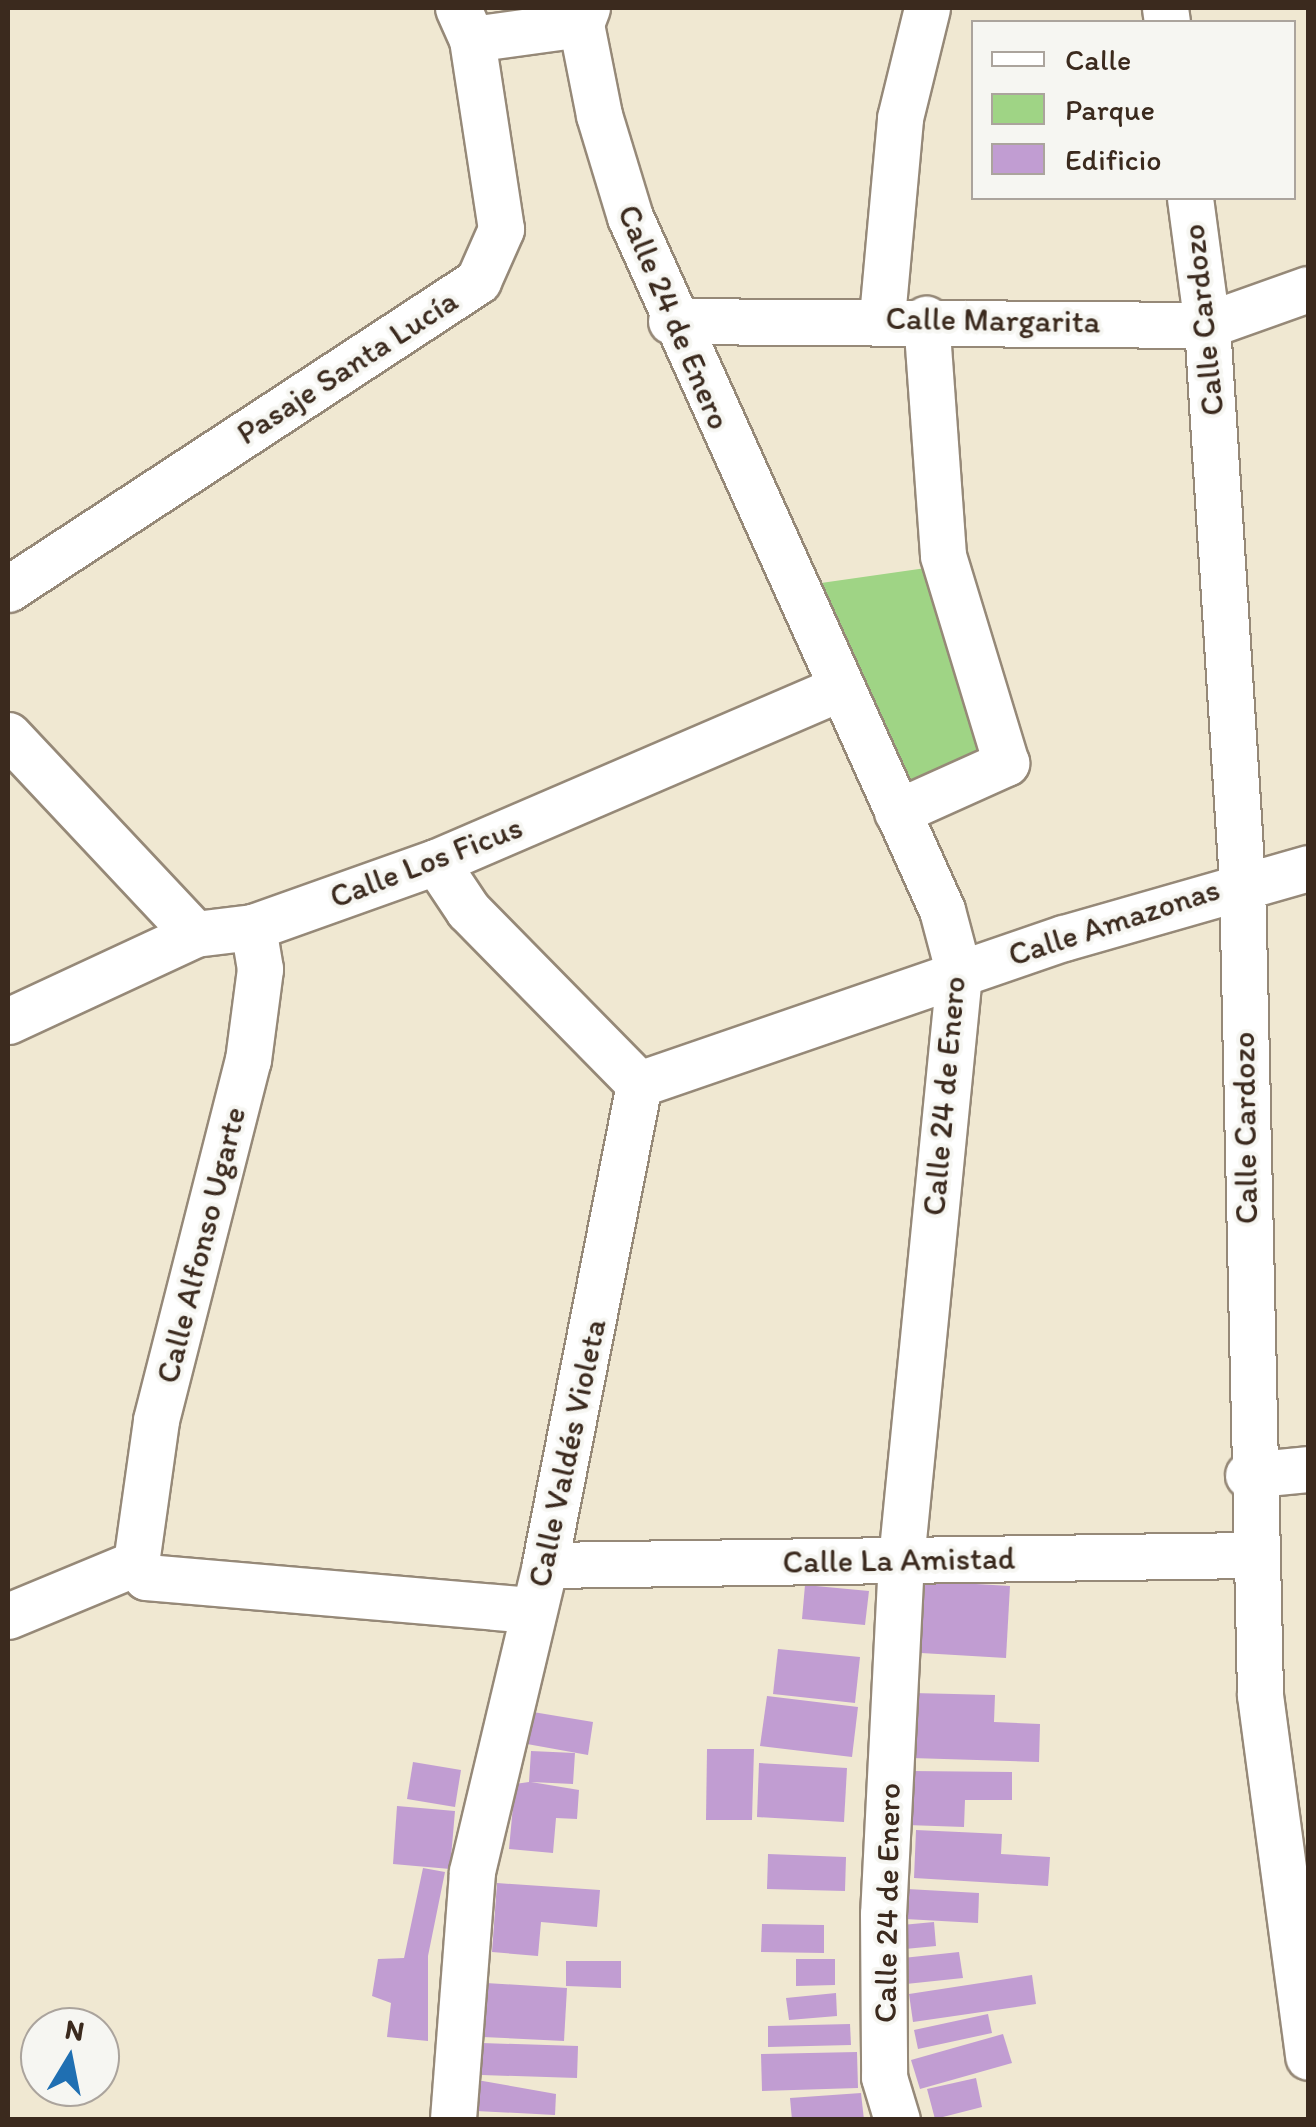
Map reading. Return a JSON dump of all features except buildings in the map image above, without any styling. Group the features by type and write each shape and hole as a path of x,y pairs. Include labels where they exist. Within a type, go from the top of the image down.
{"street":[{"path":"897,812 1006,763 943,555 904,318 900,118 927,8"},
{"name":"Calle 24 de Enero","path":"465,23 584,16 610,149 671,321 897,812 960,974 901,1560 883,1914 884,2077 897,2120"},
{"name":"Pasaje Santa Lucía","path":"8,589 478,282 501,230 465,23"},
{"name":"Calle Cardozo","path":"1190,200 1208,325 1242,880 1248,1475 1260,1695 1308,2057"},
{"name":"Calle Margarita","path":"671,321 904,318 1208,325 1308,289"},
{"name":"Calle Los Ficus","path":"8,1021 195,934 253,927 436,862 840,688"},
{"path":"8,736 195,934"},
{"path":"436,862 468,910 639,1084"},
{"name":"Calle Amazonas","path":"639,1084 1242,880 1308,868"},
{"name":"Calle Alfonso Ugarte","path":"136,1563 156,1420 248,1060 260,969 253,927"},
{"name":"Calle Valdés Violeta","path":"453,2120 472,1872 545,1565 639,1084"},
{"path":"1248,1475 1308,1469"},
{"name":"Calle La Amistad","path":"545,1565 1252,1555"},
{"path":"8,1616 136,1563 146,1577 532,1610"}],"green space":[{"path":"933,567 992,747 902,784 814,584"}]}
